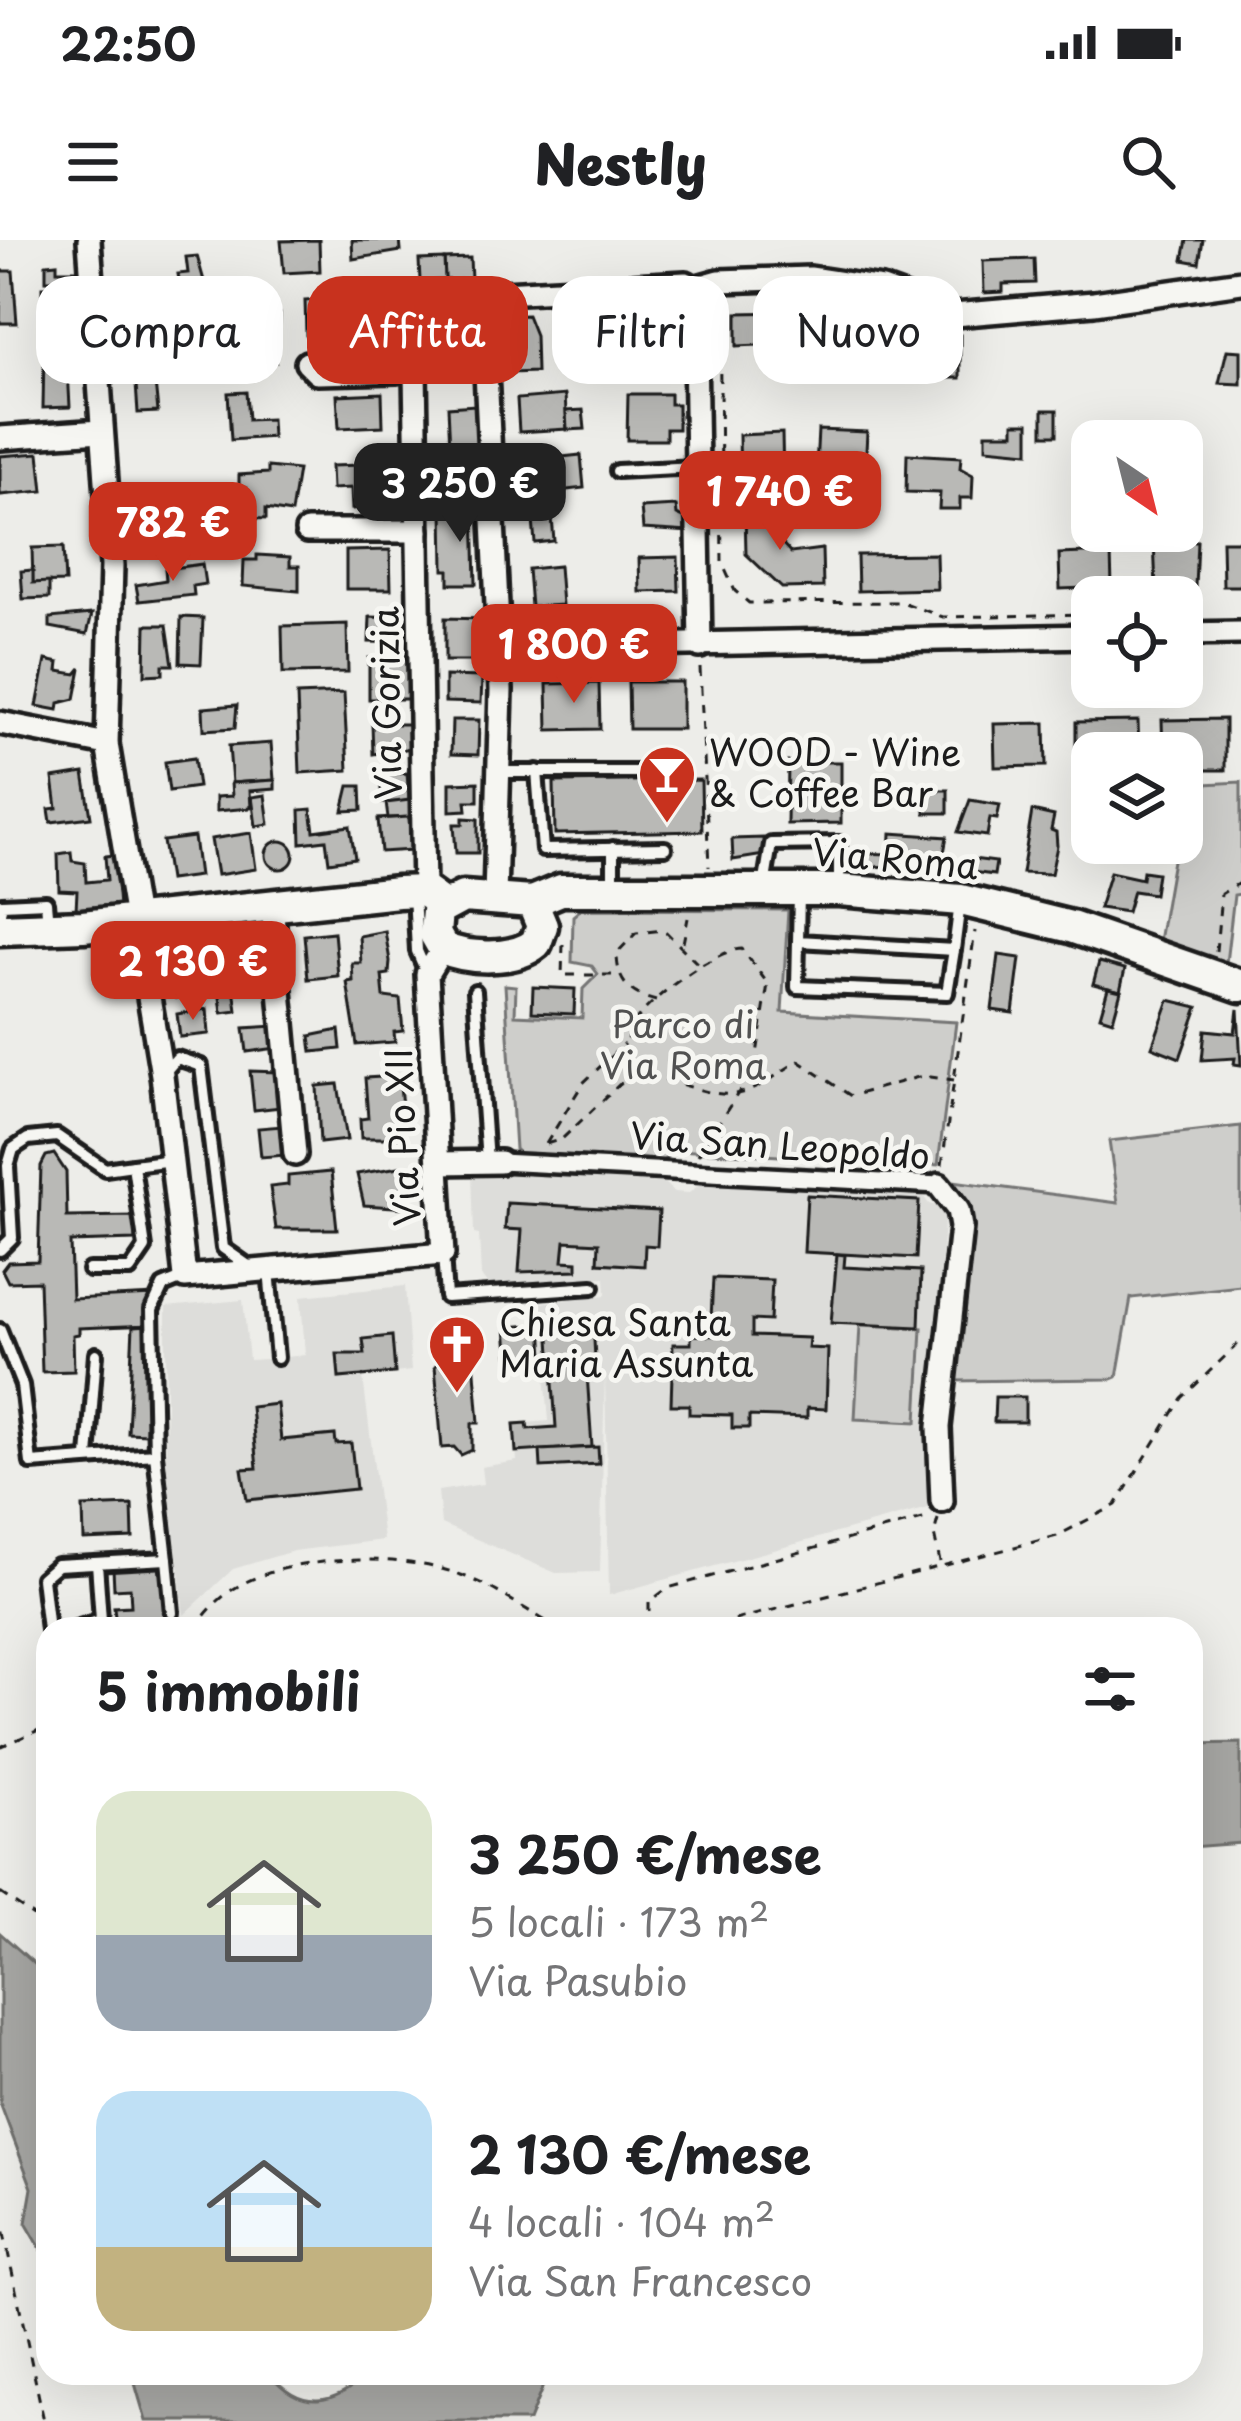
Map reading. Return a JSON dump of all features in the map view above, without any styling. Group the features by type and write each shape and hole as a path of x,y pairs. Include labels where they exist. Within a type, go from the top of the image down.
{"main road":[{"name":"Via Roma","path":"427,896 463,897 495,890 532,902 549,892 839,890 1071,927 1241,986"},
{"path":"0,929 272,904 427,896 435,961 530,949 542,926 532,902"}],"street":[{"path":"88,240 112,566 107,744 194,1276 443,1254"},
{"path":"729,281 810,278 882,290 954,315 1094,303 1241,282"},
{"name":"Via Gorizia","path":"415,384 427,896"},
{"path":"487,384 501,690 495,890"},
{"path":"697,384 700,646"},
{"path":"0,438 101,431"},
{"path":"307,531 418,532"},
{"path":"1203,633 1241,632"},
{"path":"497,642 700,646 1071,637"},
{"path":"497,642 529,654"},
{"path":"501,690 513,664 529,654 588,646"},
{"path":"0,723 107,744"},
{"path":"272,904 295,1154"},
{"name":"Via Pio XII","path":"435,961 443,1254"},
{"name":"Via San Leopoldo","path":"439,1163 939,1185 958,1210 961,1227 939,1427 940,1504"}],"lane":[{"path":"617,471 700,467"},
{"path":"537,771 542,850 664,848"},
{"path":"498,772 678,772"},
{"path":"763,889 771,869 771,844 839,844 839,890"},
{"path":"613,848 613,890"},
{"path":"800,889 797,987 947,993 954,950 969,909"},
{"path":"0,912 2,904 46,902 49,928"},
{"path":"798,941 954,950"},
{"path":"475,992 494,1162"},
{"path":"162,1075 178,1058 187,1057 201,1066 223,1248"},
{"path":"0,1250 12,1238 8,1166 13,1149 28,1139 57,1136 105,1169 173,1160"},
{"path":"88,1270 130,1270 145,1248 134,1165"},
{"path":"223,1248 263,1271 277,1358"},
{"path":"172,1612 155,1454 152,1310 163,1286 194,1276 223,1248"},
{"name":"Via Pio XII","path":"443,1254 446,1297 593,1287"},
{"path":"0,1330 22,1385 31,1462 155,1454"},
{"path":"88,1457 95,1354"},
{"path":"46,1617 42,1578 57,1565 166,1558"},
{"path":"97,1563 101,1617"}],"path":[{"path":"720,384 722,563 735,591 749,603 902,602 943,617 1071,614"},
{"path":"700,646 710,875"},
{"path":"1214,964 1221,894 1241,882"},
{"path":"682,945 689,909"},
{"path":"939,1185 969,909"},
{"path":"658,1001 636,996 620,975 617,953 636,933 664,930 700,966"},
{"path":"563,933 562,975 620,975"},
{"path":"626,1078 627,1043 635,1020 725,949 742,949 768,984 755,1066 687,1172"},
{"path":"627,1043 583,1083 546,1144 562,1139 626,1078 658,1076 713,1093 734,1093 774,1082 799,1061 851,1096 922,1076 954,1080"},
{"path":"744,1617 1057,1536 1116,1505 1182,1398 1241,1341"},
{"path":"940,1504 934,1534 940,1564"},
{"path":"650,1617 650,1602 668,1588 884,1534 922,1522 940,1504"},
{"path":"204,1617 227,1593 256,1578 341,1560 401,1560 463,1575 538,1617"},
{"path":"0,1747 36,1731"},
{"path":"0,1893 36,1918"},
{"path":"0,2215 36,2384"},
{"path":"36,2385 44,2421"}],"shaded area":[{"path":"472,1171 664,1183 674,1192 689,1193 701,1183 921,1193 929,1204 945,1208 930,1432 931,1507 609,1595 605,1372 600,1572 556,1573 441,1524 438,1491 483,1484 481,1467 517,1461 514,1424 549,1421 539,1303 606,1295 605,1277 488,1285 481,1276 479,1235 474,1234"},
{"path":"405,1286 411,1371 363,1377 383,1540 293,1551 233,1569 184,1615 166,1460 166,1307 243,1300 249,1360 266,1359 305,1355 301,1296"},
{"path":"1241,1743 1241,1843 1203,1846 1203,1744"},
{"path":"0,1933 36,1965 36,2240 26,2223 32,2188 0,2103"},
{"path":"135,2385 280,2385 305,2399 318,2400 354,2385 543,2385 529,2421 146,2421"}],"green space":[{"path":"1241,782 1241,894 1234,895 1226,963 1159,941 1172,864 1203,864 1203,784"},
{"name":"Parco di Via Roma","path":"581,909 788,910 782,1012 956,1022 938,1165 676,1150 663,1161 520,1154 515,1149 505,985 516,986 515,1015 582,1018 583,989 598,974 592,966 572,962 573,916"},
{"path":"1241,1126 1241,1286 1131,1298 1117,1377 1112,1379 953,1381 953,1181 1118,1203 1109,1141"},
{"path":"860,1325 922,1328 917,1422 855,1419"}],"building":[{"path":"319,240 320,271 284,273 281,241"},
{"path":"352,240 400,240 401,251 353,259"},
{"path":"1187,240 1203,240 1199,263 1183,260"},
{"path":"197,256 203,276 178,276 188,273 186,257"},
{"path":"470,258 471,276 445,276 444,259"},
{"path":"444,259 445,276 420,276 419,260"},
{"path":"1034,259 1035,283 1003,284 1003,292 984,293 983,261"},
{"path":"57,263 57,270 84,270 83,276 46,276 46,264"},
{"path":"1,271 13,271 17,323 0,323"},
{"path":"737,313 753,313 753,345 737,346"},
{"path":"528,318 535,335 536,372 528,372"},
{"path":"1227,350 1241,351 1241,384 1219,383"},
{"path":"43,384 69,384 70,407 43,408"},
{"path":"136,384 155,384 158,412 138,413"},
{"path":"246,392 248,420 271,419 272,437 231,440 228,393"},
{"path":"382,393 383,426 339,428 337,395"},
{"path":"628,394 670,394 670,404 678,404 678,429 666,429 666,440 627,440"},
{"path":"565,395 567,429 519,432 517,399"},
{"path":"475,405 478,465 451,467 448,407"},
{"path":"583,410 585,429 567,430 566,411"},
{"path":"1043,410 1057,410 1057,435 1043,435"},
{"path":"1014,423 1029,423 1029,452 986,448 986,433 1014,433"},
{"path":"818,430 867,432 865,470 816,467"},
{"path":"782,433 783,480 740,481 739,435"},
{"path":"39,453 43,491 0,495 0,456"},
{"path":"907,454 961,457 960,468 973,475 972,498 960,498 960,509 939,509 940,493 906,492"},
{"path":"581,455 584,488 525,495 522,470 553,468 552,458"},
{"path":"331,466 373,468 373,477 392,476 394,503 352,509 351,488 332,489"},
{"path":"268,467 298,470 291,513 266,509 266,519 245,518 246,488 239,488 239,475 268,473"},
{"path":"676,506 677,515 690,521 690,532 643,529 641,508"},
{"path":"474,508 476,584 449,584 449,570 444,570 443,509"},
{"path":"783,510 780,541 791,553 822,549 823,587 782,588 746,554 745,511"},
{"path":"552,518 554,541 535,543 533,520"},
{"path":"1222,541 1241,541 1241,586 1223,586"},
{"path":"63,547 65,582 33,583 32,548"},
{"path":"390,550 391,589 346,589 346,551"},
{"path":"1111,552 1112,576 1071,576 1071,589 1060,589 1059,554"},
{"path":"1154,552 1197,552 1195,576 1155,576"},
{"path":"936,554 937,589 858,591 857,555"},
{"path":"257,555 290,557 290,566 299,566 299,591 243,586 244,560 257,560"},
{"path":"678,557 679,591 640,592 639,558"},
{"path":"202,564 205,584 193,586 194,595 139,601 136,585 166,580 165,569"},
{"path":"559,566 562,605 531,607 528,569"},
{"path":"33,570 33,583 49,582 49,598 23,599 21,571"},
{"path":"92,614 87,634 50,627 50,618"},
{"path":"181,617 203,618 201,664 180,663"},
{"path":"370,617 412,618 404,643 369,642"},
{"path":"445,618 483,619 482,661 445,661"},
{"path":"347,624 348,672 283,673 282,626"},
{"path":"146,625 167,625 173,665 163,665 163,674 145,675"},
{"path":"369,658 412,658 411,699 369,699"},
{"path":"46,660 59,663 58,671 76,674 81,668 75,699 59,703 58,710 37,706"},
{"path":"445,676 482,677 481,703 445,702"},
{"path":"628,682 682,682 682,729 629,729"},
{"path":"599,683 600,729 548,730 547,684"},
{"path":"344,693 348,770 300,773 297,695"},
{"path":"237,705 235,728 204,730 203,708"},
{"path":"1225,719 1225,770 1203,770 1203,732 1162,732 1162,720"},
{"path":"452,720 479,720 478,755 451,754"},
{"path":"1138,721 1138,732 1076,732 1076,722"},
{"path":"1045,723 1046,766 995,767 994,724"},
{"path":"372,724 412,724 412,748 373,754"},
{"path":"271,743 274,780 232,783 229,746"},
{"path":"194,758 198,787 169,791 165,762"},
{"path":"788,762 841,762 841,823 787,824"},
{"path":"84,773 91,817 51,822 49,809 57,808 53,778"},
{"path":"407,773 409,801 382,803 380,775"},
{"path":"275,780 275,789 250,791 251,808 216,811 216,797 232,796 231,783"},
{"path":"701,780 702,831 555,834 554,782"},
{"path":"478,782 478,801 466,801 467,810 450,811 450,783"},
{"path":"349,786 361,786 362,810 343,811"},
{"path":"925,790 948,790 948,813 925,813"},
{"path":"265,795 269,824 256,826 252,797"},
{"path":"410,800 411,817 388,818 386,803"},
{"path":"970,800 1000,805 997,819 990,818 987,836 958,832"},
{"path":"311,809 314,831 350,826 355,858 329,862 326,840 301,843 300,810"},
{"path":"1032,811 1054,816 1051,830 1056,832 1057,846 1051,874 1022,873"},
{"path":"409,817 412,850 381,852 378,819"},
{"path":"463,818 478,819 478,853 456,853 454,824 463,824"},
{"path":"251,833 256,869 217,875 211,839"},
{"path":"891,833 947,837 941,868 858,866 858,853 890,854"},
{"path":"194,837 199,876 169,880 163,841"},
{"path":"763,838 764,855 733,860 732,839"},
{"path":"280,841 290,845 294,855 290,865 280,869 270,865 266,855 270,845"},
{"path":"71,852 72,861 85,863 86,882 107,880 105,856 115,855 119,907 76,910 77,891 59,890 58,854"},
{"path":"965,858 996,862 994,875 964,871"},
{"path":"1143,871 1157,873 1154,894 1133,891 1127,912 1099,908 1110,872 1142,879"},
{"path":"385,931 390,961 389,974 382,975 384,997 400,999 403,1031 394,1032 395,1042 357,1045 347,982 353,981 352,963 361,963 359,936"},
{"path":"334,932 338,976 308,979 304,935"},
{"path":"266,940 269,987 240,989 236,942"},
{"path":"221,944 225,971 204,965 199,977 173,981 169,946"},
{"path":"999,955 1020,958 1013,1013 992,1010"},
{"path":"1099,962 1125,969 1120,991 1093,984"},
{"path":"195,977 198,996 176,998 174,980"},
{"path":"234,987 237,1011 222,1013 219,989"},
{"path":"533,987 575,989 574,1014 532,1012"},
{"path":"1108,988 1121,991 1113,1020 1100,1016"},
{"path":"1169,1000 1198,1007 1180,1058 1152,1047"},
{"path":"207,1009 209,1034 180,1037 177,1014"},
{"path":"1238,1009 1241,1065 1234,1064 1235,1058 1202,1060 1205,1030 1235,1033"},
{"path":"275,1026 277,1048 247,1052 244,1028"},
{"path":"339,1030 341,1049 312,1052 310,1036"},
{"path":"250,1071 278,1072 281,1107 254,1110"},
{"path":"399,1076 405,1138 361,1138 360,1119 368,1118 365,1078"},
{"path":"338,1084 347,1140 320,1143 317,1086"},
{"path":"282,1126 287,1155 261,1157 258,1128"},
{"path":"54,1154 66,1172 67,1217 135,1216 135,1240 70,1242 72,1299 154,1295 151,1325 79,1328 79,1334 73,1335 74,1371 42,1372 39,1281 8,1282 2,1270 8,1262 38,1261 41,1166 46,1156"},
{"path":"405,1166 408,1208 364,1205 357,1174"},
{"path":"331,1172 337,1229 276,1229 270,1187 288,1185 288,1176"},
{"path":"807,1195 919,1201 916,1258 804,1252"},
{"path":"507,1203 659,1211 657,1246 645,1245 644,1266 598,1263 599,1243 565,1241 563,1261 577,1262 577,1270 519,1272 522,1230 505,1229"},
{"path":"837,1254 845,1255 844,1267 921,1271 919,1327 831,1323"},
{"path":"713,1278 772,1280 770,1321 752,1320 752,1336 809,1338 808,1348 828,1349 826,1409 807,1408 807,1418 749,1416 749,1428 732,1428 732,1415 689,1414 689,1405 671,1405 673,1344 691,1344 691,1335 718,1336 719,1320 711,1319"},
{"path":"593,1320 595,1359 586,1359 592,1447 516,1452 514,1424 527,1423 528,1429 556,1427 549,1324"},
{"path":"542,1324 544,1357 509,1364 506,1327"},
{"path":"151,1325 146,1434 128,1433 133,1326"},
{"path":"392,1336 395,1373 339,1378 337,1354 365,1354 363,1339"},
{"name":"Chiesa Santa Maria Assunta","path":"474,1359 479,1423 472,1423 472,1450 461,1455 454,1447 442,1448 435,1366 441,1361"},
{"path":"995,1397 1025,1397 1025,1422 994,1422"},
{"path":"277,1404 281,1440 335,1435 336,1444 351,1443 356,1489 247,1500 242,1469 257,1468 251,1407"},
{"path":"598,1447 599,1464 541,1467 540,1450"},
{"path":"132,1505 133,1538 84,1540 83,1507"},
{"path":"162,1566 165,1617 115,1617 114,1607 131,1606 130,1588 114,1589 113,1568"}],"place":[{"name":"WOOD - Wine & Coffee Bar","path":"667,825"},
{"name":"Chiesa Santa Maria Assunta","path":"457,1395"}]}
